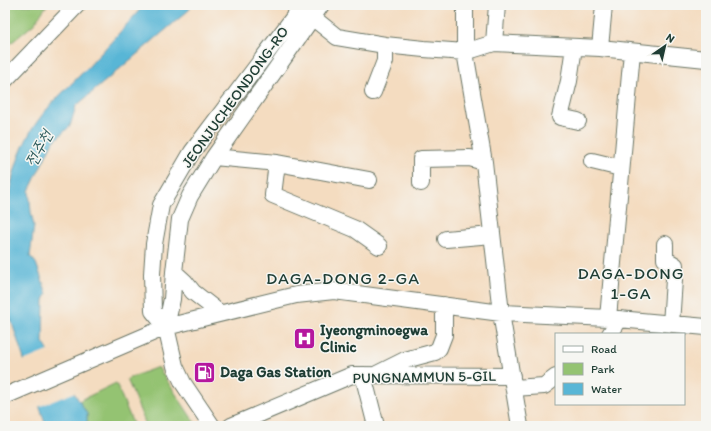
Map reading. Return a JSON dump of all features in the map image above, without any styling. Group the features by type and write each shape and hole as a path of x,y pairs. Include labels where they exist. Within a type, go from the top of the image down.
{"street":[{"path":"5,80 77,5"},
{"name":"PUNGNAMMUN 5-GIL","path":"465,5 465,52 484,162 501,312 520,426"},
{"path":"494,43 496,5"},
{"path":"600,48 604,5"},
{"path":"312,9 337,37 385,45 465,52 494,43 600,48 706,60"},
{"name":"JEONJUCHEONDONG-RO","path":"166,327 172,299 180,219 190,196 312,9"},
{"name":"JEONJUCHEONDONG-RO","path":"212,426 183,383 176,366 166,327 153,311 152,274 154,244 161,205 192,152 312,9"},
{"path":"373,92 385,61 385,45"},
{"path":"574,47 569,80 560,117 578,121"},
{"path":"612,324 621,168 632,52"},
{"name":"JEONJUCHEONDONG-RO","path":"214,158 276,163 369,180"},
{"path":"421,183 421,158 470,158 484,162"},
{"path":"592,161 621,168"},
{"path":"276,163 274,195 355,229 379,246"},
{"path":"446,240 492,235"},
{"path":"665,244 665,259 675,265 671,324"},
{"path":"174,272 193,292 220,313"},
{"path":"5,396 166,327 296,295 334,291 612,324 671,324 706,327"},
{"path":"376,426 368,375 405,360 435,352 439,348 444,335 444,305"},
{"name":"PUNGNAMMUN 5-GIL","path":"231,426 352,375 513,382 544,386 555,378"}],"green space":[{"path":"5,5 47,5 34,24 5,48"},
{"path":"158,367 197,426 146,425 127,379"},
{"path":"116,383 134,426 87,426 87,414 79,401"}],"water":[{"name":"전주천","path":"144,5 192,5 189,10 76,106 70,126 52,143 29,191 34,226 30,256 36,263 47,294 44,300 43,342 87,414 87,426 46,426 7,308 5,241 7,208 13,176 24,146 37,122 58,97"}],"pier":[{"path":"50,350 76,392 38,407 23,361"}],"place":[{"name":"Iyeongminoegwa Clinic","path":"305,339"},
{"name":"Daga Gas Station","path":"204,372"}],"district":[{"name":"DAGA-DONG 2-GA","path":"343,278"},
{"name":"DAGA-DONG 1-GA","path":"631,283"}]}
